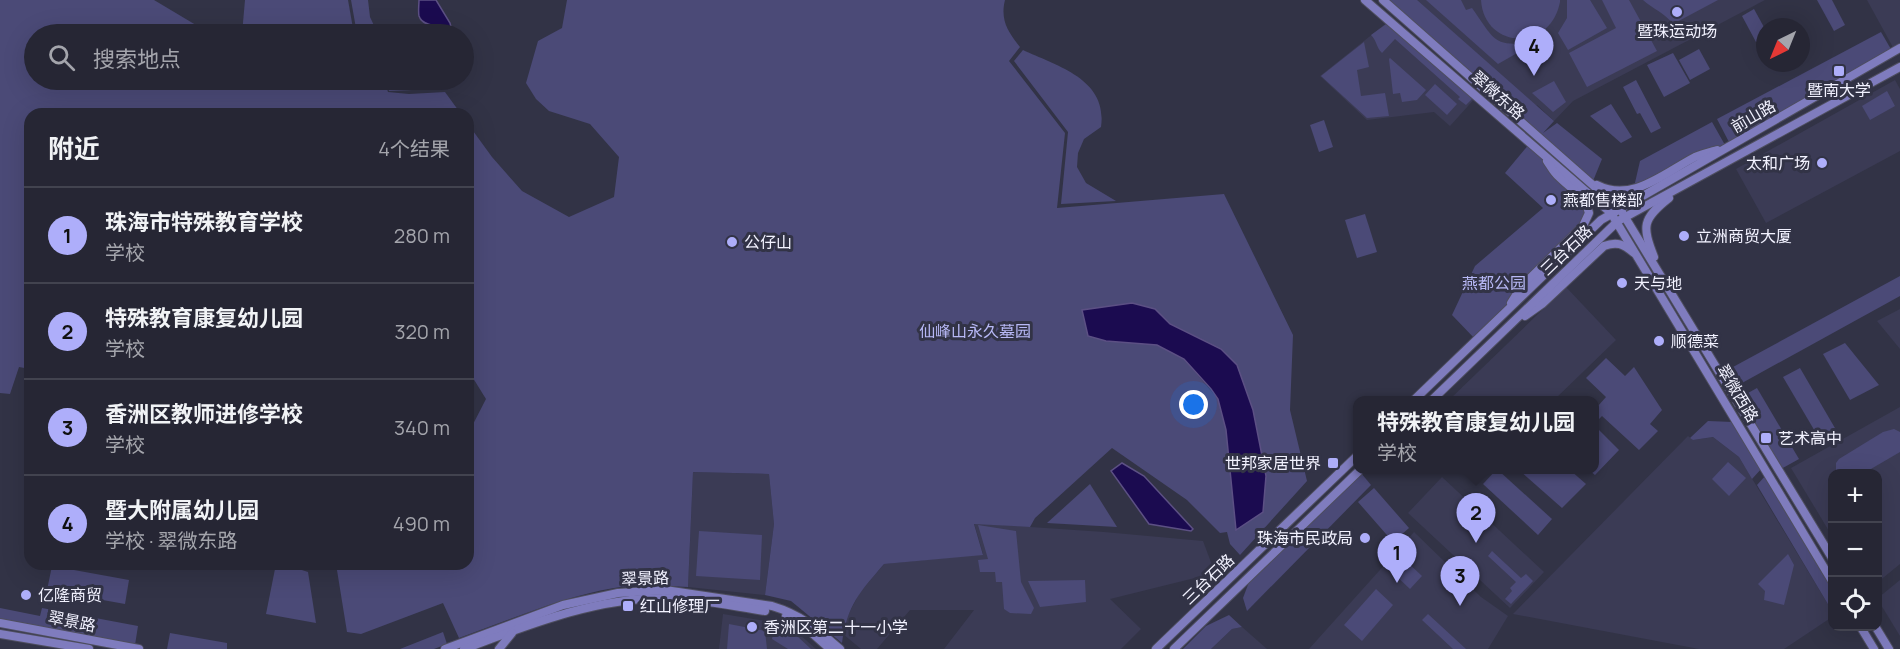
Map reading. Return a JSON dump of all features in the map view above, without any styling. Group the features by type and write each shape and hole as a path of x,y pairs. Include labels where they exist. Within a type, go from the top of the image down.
{"main road":[{"name":"翠微东路","path":"1365,0 1540,151 1616,211"},
{"name":"翠微东路","path":"1383,0 1588,181 1616,211"},
{"name":"前山路","path":"1616,211 1900,48"},
{"name":"前山路","path":"1621,219 1900,67"},
{"path":"1588,181 1620,192 1637,189 1698,156 1729,147"},
{"path":"1503,315 1521,287 1583,226 1589,213 1582,197 1557,175 1540,151"},
{"path":"1664,282 1645,230 1647,219 1655,209 1686,184"},
{"path":"1616,211 1621,219"},
{"name":"三台石路","path":"1418,396 1601,220 1616,211"},
{"name":"三台石路","path":"1435,396 1621,219"},
{"name":"翠微西路","path":"1621,219 1639,257 1831,577"},
{"name":"翠微西路","path":"1621,219 1664,282 1828,550"},
{"path":"1503,332 1542,304 1604,246 1616,242 1626,246 1639,257"},
{"name":"三台石路","path":"1156,649 1353,460"},
{"name":"三台石路","path":"1174,649 1356,474"},
{"name":"翠景路","path":"445,649 563,605 618,593 665,590 772,606 789,611 806,620 840,649"},
{"name":"翠景路","path":"464,649 565,614 606,603 665,598 772,612 789,617 804,626 830,649"},
{"name":"翠景路","path":"0,623 139,649"},
{"path":"1863,631 1874,649"},
{"path":"1878,631 1889,649"},
{"path":"500,649 513,632"},
{"name":"翠景路","path":"0,634 89,649"}],"shaded area":[{"path":"419,0 436,0 450,24 428,24 419,16"},
{"path":"1383,0 1765,0 1573,101 1554,121 1537,105 1521,121"},
{"path":"1867,0 1900,0 1900,48 1895,51"},
{"path":"1389,21 1477,96 1450,126 1434,112 1367,120 1320,76"},
{"name":"太和广场","path":"1895,80 1900,89 1900,151 1766,223 1736,169"},
{"path":"1566,287 1616,340 1558,396 1453,396"},
{"path":"1132,303 1155,309 1170,324 1221,349 1237,365 1253,410 1266,476 1263,512 1236,530 1226,430 1218,399 1211,389 1184,359 1157,345 1106,341 1088,336 1082,310"},
{"path":"1900,309 1900,349 1877,321"},
{"path":"1900,407 1900,564 1882,579 1882,469 1828,469 1828,529 1791,468"},
{"path":"1688,436 1693,440 1713,437 1739,457 1828,604 1828,620 1784,649 1699,649 1513,614"},
{"path":"1122,463 1144,476 1193,529 1191,531 1149,524 1111,471"},
{"path":"693,472 769,474 774,524 765,595 688,587"},
{"path":"1442,477 1544,572 1510,608 1408,513"},
{"path":"974,523 1203,541 1215,573 1110,599 1141,629 1121,649 944,649 974,610 910,610 877,649 861,649 843,634 845,621 860,592 884,564 983,554"},
{"path":"1414,532 1481,597 1508,616 1488,649 1309,649"},
{"path":"1900,580 1900,636 1882,607 1882,595"},
{"name":"香洲区第二十一小学","path":"723,614 766,621 798,633 816,649 719,649"},
{"path":"1242,627 1267,649 1211,649 1232,629"}],"green space":[{"path":"0,0 154,0 194,24 24,24 24,90 387,90 388,92 409,94 445,92 457,108 24,108 24,368 19,367 10,394 0,393"},
{"path":"245,0 348,0 352,24 243,24"},
{"path":"351,0 368,0 373,24 355,24"},
{"name":"仙峰山永久墓园","path":"567,0 1005,0 1004,20 1020,47 1009,61 1065,133 1057,208 1224,194 1293,335 1290,410 1307,481 1240,555 1230,544 1227,532 1220,533 1187,500 1112,448 1035,518 1030,527 974,524 983,555 884,564 851,609 842,643 791,601 765,595 774,524 769,474 693,472 688,587 632,586 594,592 555,603 459,638 443,603 361,634 347,632 337,570 474,570 474,422 486,399 474,380 474,132 522,191 569,217 614,197 619,157 590,124 549,111 536,99 526,83 538,41 562,28","holes":["1155,309 1170,324 1221,349 1236,530 1226,430 1218,399 1184,359 1157,345"]},
{"path":"1389,0 1417,0 1554,121 1543,133 1557,123 1602,159 1593,181"},
{"path":"1426,0 1461,0 1466,10 1472,8 1491,35 1503,43 1538,41 1498,64"},
{"path":"1481,0 1560,0 1560,2 1554,19 1544,30 1531,37 1518,38 1505,36 1493,28 1485,16"},
{"path":"1567,0 1590,0 1607,28 1568,50 1558,33 1567,18"},
{"path":"1602,0 1629,0 1657,51 1587,87 1569,53 1616,28"},
{"name":"暨珠运动场","path":"1643,0 1718,0 1673,24"},
{"path":"1817,0 1832,0 1845,25 1834,31"},
{"path":"1754,9 1759,18 1756,18 1756,42 1742,16"},
{"path":"1389,22 1474,97 1466,105 1395,39 1382,53 1371,35"},
{"path":"1881,32 1892,51 1730,144 1717,119 1806,72 1810,72 1810,70"},
{"path":"1364,42 1369,67 1357,70 1361,96 1385,93 1389,116 1367,118 1321,76"},
{"path":"1699,49 1710,69 1690,80 1679,60"},
{"path":"1023,50 1077,77 1097,97 1101,111 1101,127 1084,139 1078,153 1077,167 1086,183 1116,201 1061,204 1068,132 1014,61"},
{"path":"1673,53 1690,83 1664,97 1647,65"},
{"path":"1390,58 1426,90 1417,100 1402,102 1400,93 1393,94"},
{"path":"1636,80 1661,128 1651,133 1640,113 1637,114 1623,87"},
{"path":"1554,81 1566,102 1553,112 1532,93"},
{"path":"1435,84 1457,104 1447,115 1425,95"},
{"path":"1887,91 1895,106 1870,120 1862,106"},
{"path":"1611,104 1632,137 1621,143 1590,116"},
{"path":"1324,120 1333,147 1319,152 1310,125"},
{"path":"1712,122 1725,145 1698,151 1634,187 1640,161"},
{"name":"燕都公园","path":"1530,143 1582,197 1589,213 1503,315 1476,340 1452,315 1475,266 1543,208 1505,173"},
{"path":"1365,214 1377,252 1357,258 1345,220"},
{"path":"1900,276 1900,296 1742,383 1733,367"},
{"path":"1845,343 1879,385 1850,400 1823,354"},
{"path":"1606,358 1625,376 1634,367 1662,410 1650,424 1658,431 1639,450 1602,416 1599,419 1599,405 1606,397 1586,378"},
{"path":"1800,368 1839,435 1823,445 1783,377"},
{"path":"1757,388 1799,459 1781,469 1739,398"},
{"path":"1708,421 1733,422 1762,468 1752,479 1739,457 1713,437 1693,440 1690,438"},
{"path":"1894,429 1900,432 1900,452 1871,469 1836,469 1839,459 1883,432"},
{"path":"1599,430 1619,450 1599,471"},
{"path":"1728,462 1746,478 1729,496 1712,479"},
{"path":"1362,474 1371,485 1247,611 1243,598 1249,582"},
{"path":"1492,474 1502,474 1552,519 1538,535 1483,484"},
{"path":"1524,474 1575,474 1586,484 1562,508"},
{"path":"1766,475 1828,581 1828,604 1757,485"},
{"path":"1090,484 1117,527 1047,523"},
{"path":"1374,488 1409,528 1393,542 1358,502"},
{"path":"978,525 1016,531 1021,582 1034,608 1031,614 1010,613 1004,609 1002,582 996,582 995,572 980,572 978,560 988,559"},
{"path":"699,531 762,535 760,580 696,576"},
{"path":"1492,551 1521,578 1526,574 1533,581 1511,604 1505,599 1516,582 1488,556"},
{"path":"1788,554 1794,565 1784,605 1764,600 1765,591 1758,584"},
{"path":"1406,561 1422,576 1410,589 1394,574"},
{"path":"51,570 74,570 129,580 125,604 47,590"},
{"path":"275,570 308,572 316,623 266,614"},
{"path":"1085,580 1086,602 1040,607 1028,581"},
{"path":"1376,589 1393,605 1362,641 1344,625"},
{"path":"0,608 40,616 42,608 138,626 135,645 0,621"},
{"path":"1428,614 1466,649 1453,649 1422,620"},
{"path":"1229,615 1242,627 1232,629 1211,649 1183,649 1206,626"},
{"path":"729,624 765,631 767,649 727,649"},
{"path":"775,627 797,636 811,649 788,649 772,639"},
{"path":"443,632 447,644 434,649 400,649"},
{"path":"170,633 227,643 227,649 167,649"}],"place":[{"name":"暨珠运动场","path":"1677,12"},
{"name":"暨南大学","path":"1839,71"},
{"name":"暨大附属幼儿园","path":"1534,76"},
{"name":"太和广场","path":"1822,163"},
{"name":"燕都售楼部","path":"1551,200"},
{"name":"立洲商贸大厦","path":"1684,236"},
{"name":"公仔山","path":"732,242"},
{"name":"天与地","path":"1622,283"},
{"name":"顺德菜","path":"1659,341"},
{"name":"艺术高中","path":"1766,438"},
{"name":"世邦家居世界","path":"1333,463"},
{"name":"珠海市民政局","path":"1365,538"},
{"name":"特殊教育康复幼儿园","path":"1476,543"},
{"name":"珠海市特殊教育学校","path":"1397,583"},
{"name":"亿隆商贸","path":"26,595"},
{"name":"红山修理厂","path":"628,606"},
{"name":"香洲区教师进修学校","path":"1460,606"},
{"name":"香洲区第二十一小学","path":"752,627"}]}
